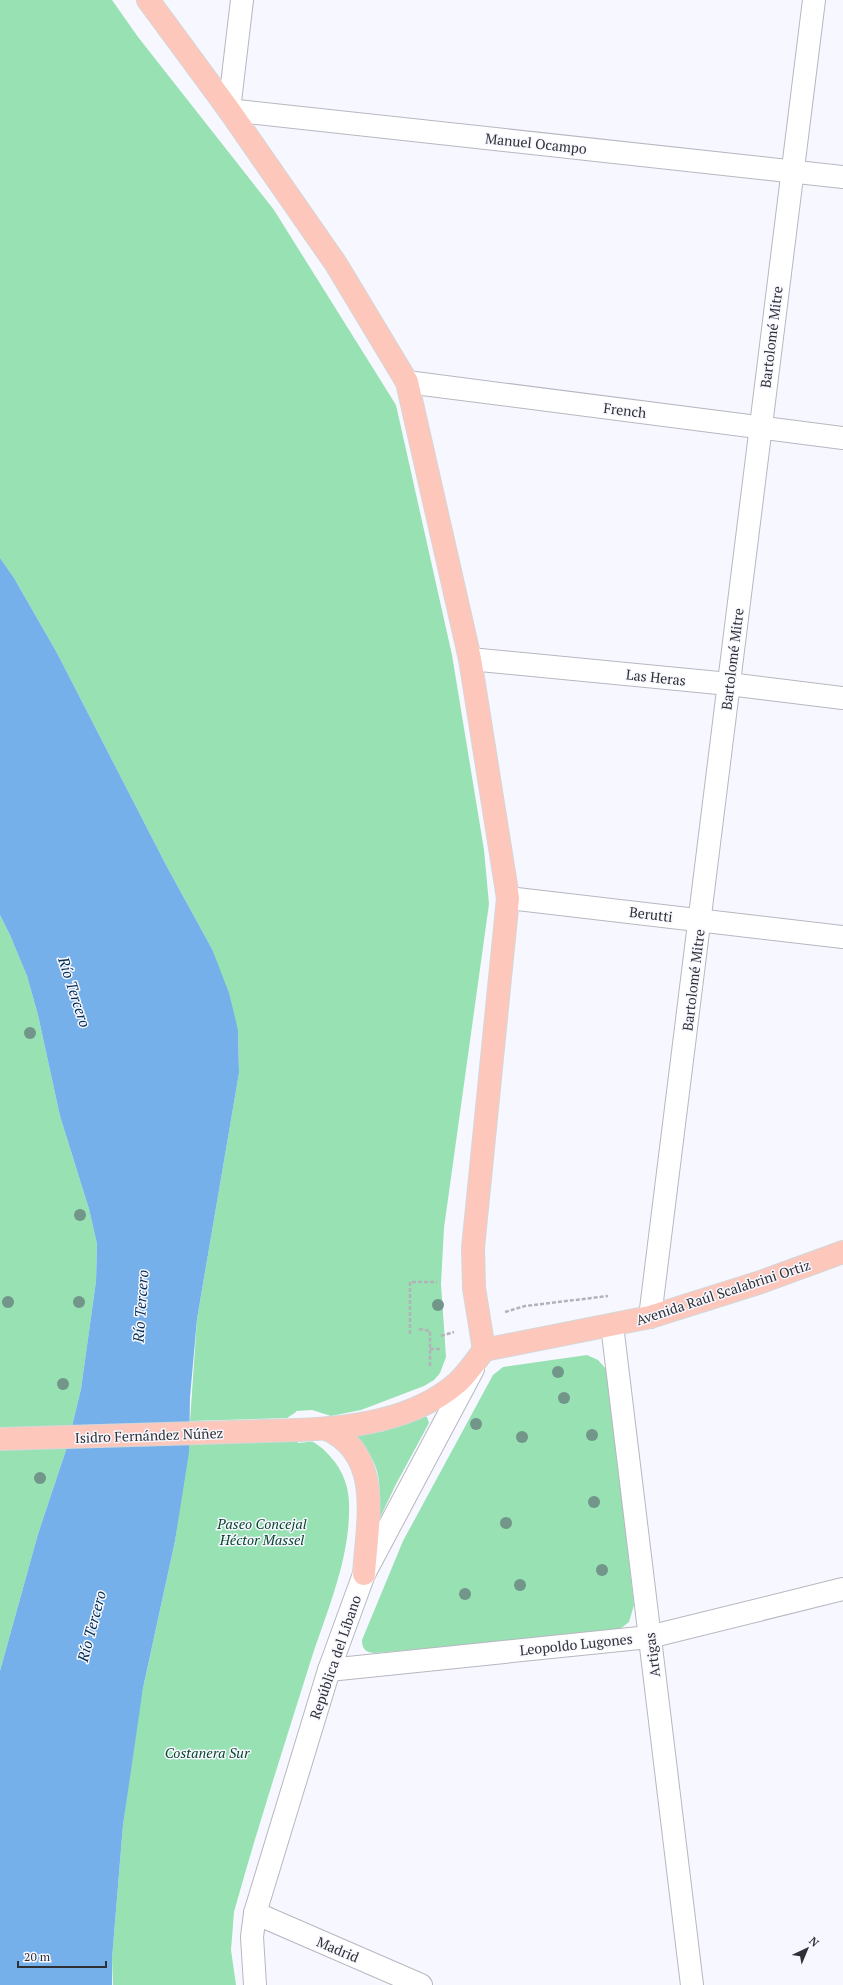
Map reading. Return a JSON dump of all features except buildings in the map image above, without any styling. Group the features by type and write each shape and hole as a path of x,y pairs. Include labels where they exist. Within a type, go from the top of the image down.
{"main road":[{"path":"148,0 229,110 336,264 408,382 470,659 508,898 473,1240 474,1288 484,1350 456,1384 423,1405 384,1418 353,1426 327,1429"},
{"name":"Avenida Raúl Scalabrini Ortiz","path":"484,1350 650,1317 761,1282 843,1252"},
{"path":"327,1429 336,1433 354,1448 365,1471 368,1485 368,1512 364,1574"},
{"name":"Isidro Fernández Núñez","path":"0,1440 327,1429"}],"street":[{"path":"229,110 242,0"},
{"name":"Bartolomé Mitre","path":"650,1317 701,920 760,427 814,0"},
{"name":"Manuel Ocampo","path":"229,110 843,176"},
{"name":"French","path":"408,382 843,438"},
{"name":"Las Heras","path":"470,659 729,684 843,698"},
{"name":"Berutti","path":"508,898 843,937"},
{"name":"Artigas","path":"612,1325 692,1985"},
{"name":"República del Líbano","path":"255,1985 252,1937 255,1913 329,1670 364,1574 484,1350"},
{"name":"Leopoldo Lugones","path":"329,1670 649,1637 843,1589"},
{"name":"Madrid","path":"255,1913 421,1985"}],"path":[{"path":"410,1334 410,1282 437,1282"},
{"path":"441,1336 479,1325 499,1314 525,1306 609,1296"},
{"path":"419,1329 430,1331 430,1365 427,1365"},
{"path":"430,1349 441,1349"}],"green space":[{"path":"0,0 112,0 138,37 274,210 396,405 452,655 484,850 489,904 444,1228 441,1284 446,1357 440,1373 434,1380 424,1386 361,1410 331,1416 312,1410 296,1411 287,1418 190,1421 197,1319 239,1073 238,1030 212,949 166,865 57,653 14,578 0,558"},
{"path":"0,915 27,976 38,1015 60,1116 89,1209 97,1244 96,1281 81,1389 67,1447 38,1534 0,1671"},
{"path":"587,1355 598,1360 607,1370 634,1605 629,1622 616,1632 375,1653 367,1651 363,1646 362,1640 403,1541 493,1375 503,1367"},
{"path":"427,1417 429,1423 395,1486 377,1524 379,1488 376,1467 364,1447 355,1437 355,1434"},
{"path":"297,1439 298,1443 313,1442 318,1445 330,1456 339,1468 347,1488 349,1523 337,1584 310,1663 234,1912 231,1950 236,1985 113,1985 112,1959 123,1825 132,1756 143,1688 175,1541 189,1442"}],"water":[{"name":"Río Tercero","path":"0,558 14,578 57,653 166,865 212,949 229,993 238,1030 239,1073 197,1319 190,1397 189,1452 175,1541 143,1688 123,1825 112,1959 112,1985 0,1985 0,1671 38,1534 67,1447 81,1389 96,1281 97,1244 89,1209 60,1116 38,1015 27,976 0,915"}],"park label":[{"name":"Paseo Concejal Héctor Massel","path":"262,1532"},
{"name":"Costanera Sur","path":"207,1752"}]}
